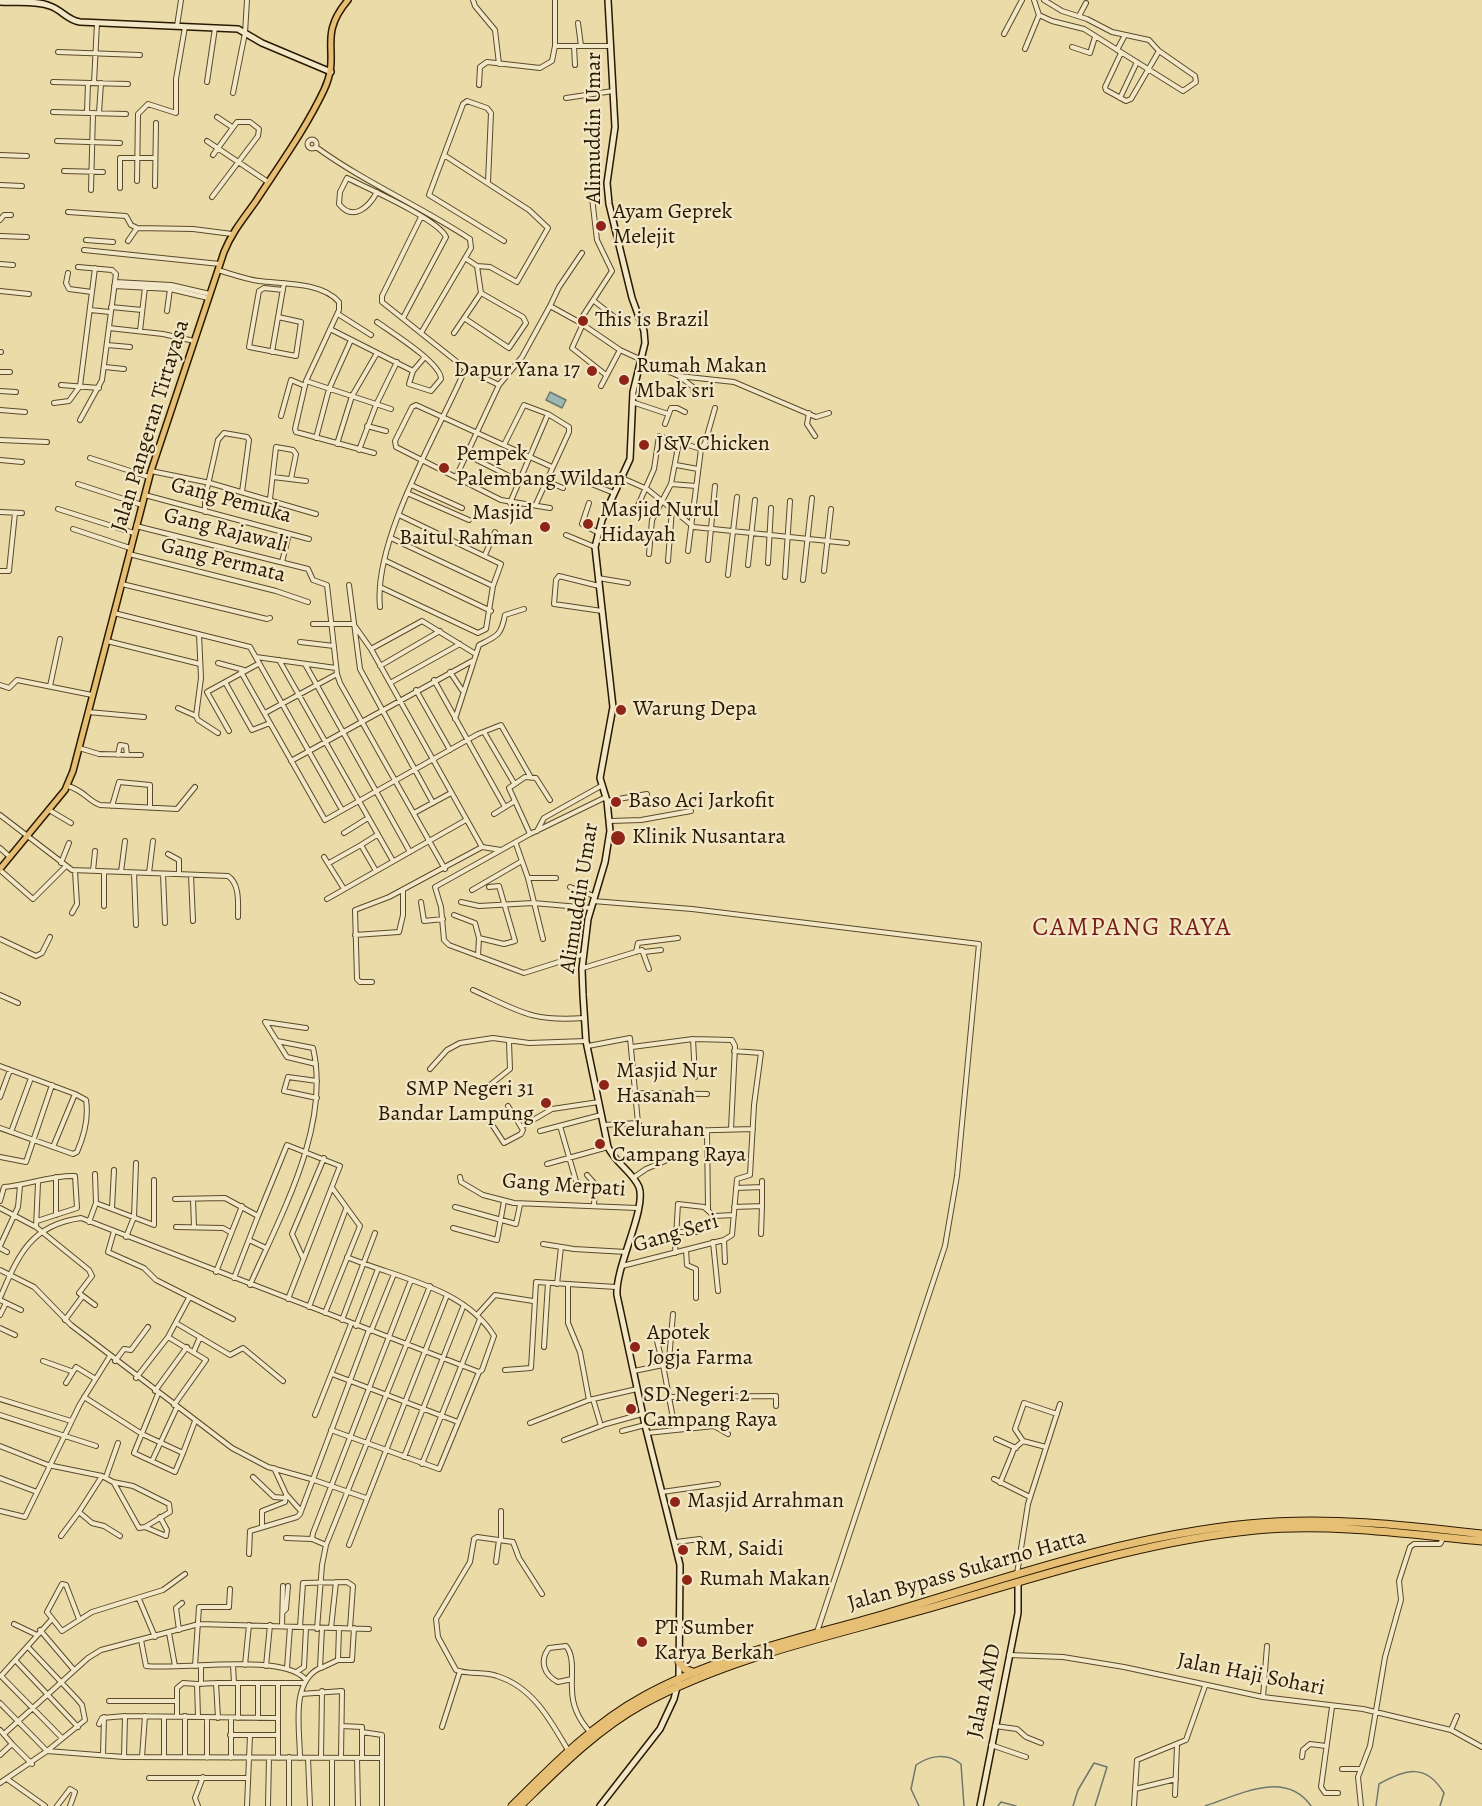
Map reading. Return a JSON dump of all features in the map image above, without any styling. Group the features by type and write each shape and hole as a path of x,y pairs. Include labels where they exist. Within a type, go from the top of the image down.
{"highway":[{"name":"Jalan Bypass Sukarno Hatta","path":"661,1691 678,1688 790,1647 1160,1537 1248,1524 1327,1521 1383,1523 1482,1534"},
{"name":"Jalan Bypass Sukarno Hatta","path":"1017,1579 1165,1544 1258,1530 1358,1529 1482,1541"},
{"name":"Jalan Bypass Sukarno Hatta","path":"520,1806 568,1752 591,1733 679,1679 816,1633 951,1598"},
{"path":"679,1662 685,1669 695,1673"},
{"name":"Jalan Bypass Sukarno Hatta","path":"512,1806 644,1700"}],"main road":[{"name":"Jalan Pangeran Tirtayasa","path":"0,870 68,786 150,474 219,267 232,234 299,136 331,72 331,26 348,0"}],"street":[{"path":"177,26 181,0"},
{"path":"233,93 245,33 247,0"},
{"path":"473,0 475,6 495,30 499,64"},
{"path":"479,85 483,64 545,68 552,61 555,46 555,0"},
{"name":"Alimuddin Umar","path":"608,0 615,126 608,175 609,204 632,298 644,331 641,360 632,402 632,444 622,478 597,532 595,547 613,707 601,765 602,786 610,821 608,848 593,898 584,953 584,1018 608,1147 633,1178"},
{"path":"1004,34 1022,0"},
{"path":"1024,49 1039,15 1034,0"},
{"path":"1039,15 1052,21 1084,29 1184,92 1196,82 1195,76 1159,51 1149,40 1112,32 1079,16 1062,11 1044,0"},
{"path":"0,2 32,2 50,6 75,21 238,29 262,43 331,72"},
{"path":"1079,16 1086,3"},
{"path":"94,83 97,23"},
{"path":"578,23 581,46"},
{"path":"137,181 138,114 148,104 176,113 177,79 186,26"},
{"path":"207,82 216,27"},
{"path":"1125,35 1105,87 1106,90 1126,101 1131,99 1159,51"},
{"path":"1072,47 1090,53 1095,37"},
{"path":"555,46 611,46"},
{"path":"574,46 575,65"},
{"path":"58,52 141,55"},
{"path":"1120,98 1137,62"},
{"path":"53,82 128,84"},
{"path":"87,113 88,83"},
{"path":"99,113 101,83"},
{"path":"566,98 613,91"},
{"path":"488,182 492,117 488,108 465,102 429,195 504,241"},
{"path":"53,112 126,114"},
{"path":"92,190 93,113"},
{"path":"217,117 232,128"},
{"path":"212,197 258,136 259,129 250,122 243,121 232,128 213,155"},
{"path":"155,186 156,123"},
{"path":"299,136 309,141 310,148 316,147 350,170 402,197 470,239 472,246 421,333"},
{"path":"57,141 120,143"},
{"path":"207,141 268,182"},
{"path":"0,155 27,156"},
{"path":"444,155 529,210 548,228 517,282 490,267 477,266 465,258"},
{"path":"120,188 120,158 155,158"},
{"path":"64,171 103,172"},
{"path":"377,192 370,205 356,213 348,212 339,204 345,178 377,192 421,216 441,230 446,237 403,318"},
{"path":"0,185 21,186"},
{"path":"592,198 597,240 612,272 581,324 572,348 606,375"},
{"path":"68,212 126,216 131,225 137,228 193,229 232,234"},
{"path":"0,220 4,215 11,215"},
{"path":"421,216 382,296 385,305 466,369 499,385"},
{"path":"128,241 137,228"},
{"path":"0,236 27,237"},
{"path":"86,240 113,242"},
{"path":"102,251 103,241"},
{"path":"84,250 219,267 242,278 329,294 339,302 338,314 306,383 295,429 296,432 374,453"},
{"path":"456,477 499,385 522,357 559,287 582,253"},
{"path":"0,264 13,265"},
{"path":"454,333 481,293 477,266"},
{"path":"78,267 112,270 116,274 105,367 100,388 80,420"},
{"path":"54,403 69,401 80,386 95,268"},
{"path":"68,273 66,283 69,289 92,292"},
{"path":"115,284 171,287 209,296"},
{"path":"272,352 284,284"},
{"path":"140,331 146,286"},
{"path":"167,311 171,287"},
{"path":"278,318 299,321 302,324 296,356 251,349 249,345 259,291 264,288 283,290"},
{"path":"0,291 29,294"},
{"path":"464,318 509,348 524,327 526,320 523,317 481,293"},
{"path":"594,301 616,319"},
{"path":"550,306 620,350 679,376 693,387 694,396"},
{"path":"90,310 142,310"},
{"path":"338,314 371,335"},
{"path":"377,322 424,358 441,373 441,380 435,389 426,391 409,384 414,371 424,358"},
{"path":"109,328 194,341"},
{"path":"330,329 414,371"},
{"path":"316,438 329,388 351,340"},
{"path":"107,345 130,347"},
{"path":"601,386 620,350"},
{"path":"337,444 352,396 377,353"},
{"path":"359,450 376,405 397,362"},
{"path":"105,367 124,369"},
{"path":"0,372 10,372"},
{"path":"380,607 380,587 391,538 399,515 464,372"},
{"path":"679,376 734,382 809,414 820,417 829,413"},
{"path":"281,416 291,380 329,388 391,409"},
{"path":"61,385 100,388"},
{"path":"0,391 16,392"},
{"path":"632,402 668,414"},
{"path":"550,508 536,504 510,503 423,459 402,451 395,444 412,406 416,405 552,467"},
{"path":"504,445 524,405 548,414 567,424 570,429 536,504"},
{"path":"665,424 672,407 685,412"},
{"path":"688,551 700,449 705,443 714,408"},
{"path":"0,410 25,412"},
{"path":"510,503 517,480 548,414"},
{"path":"809,414 807,424 815,436"},
{"path":"367,426 386,431"},
{"path":"205,512 219,437 224,434 247,437 249,446 242,492"},
{"path":"636,510 654,469 659,436 700,449"},
{"path":"0,440 47,442"},
{"path":"649,554 652,520 671,484 679,442"},
{"path":"270,499 276,447 293,450 296,454 291,479"},
{"path":"467,455 517,480"},
{"path":"90,458 150,474 210,483 316,514"},
{"path":"0,460 22,462"},
{"path":"676,465 698,469"},
{"path":"273,477 306,481"},
{"path":"622,478 647,489 691,525 732,533 847,543"},
{"path":"546,481 563,488"},
{"path":"584,481 615,492"},
{"path":"78,484 142,505"},
{"path":"671,484 696,486"},
{"path":"411,485 462,507"},
{"path":"708,561 715,486"},
{"path":"407,494 469,520"},
{"name":"Gang Pemuka","path":"144,495 309,539"},
{"path":"728,575 737,497"},
{"path":"803,580 812,498"},
{"path":"748,565 755,500"},
{"path":"785,577 790,501"},
{"path":"589,503 582,524 597,532"},
{"path":"768,563 771,508"},
{"path":"824,571 831,508"},
{"name":"Gang Rajawali","path":"58,509 308,569 313,580 327,586 333,625"},
{"path":"668,561 672,509"},
{"path":"0,512 22,513"},
{"path":"0,571 8,572 9,569 15,513"},
{"path":"380,587 477,633 486,629 494,586 501,564 399,515"},
{"path":"72,529 130,548"},
{"path":"485,555 495,532"},
{"path":"282,562 290,534"},
{"path":"566,535 595,547"},
{"path":"391,538 494,586"},
{"name":"Gang Permata","path":"129,554 276,591 308,602"},
{"path":"386,561 491,611"},
{"path":"599,586 558,577 555,605 603,611"},
{"path":"598,578 628,583"},
{"path":"121,584 267,620 270,618"},
{"path":"349,585 360,669 433,803"},
{"path":"456,719 478,645 496,637 501,631 504,615 524,609"},
{"path":"114,613 247,644 342,810"},
{"path":"371,649 418,621 461,643 474,653"},
{"path":"313,624 354,624"},
{"path":"354,624 390,682 482,847"},
{"path":"333,625 337,674 445,869"},
{"path":"380,666 440,632"},
{"path":"196,716 201,678 200,634"},
{"path":"50,686 60,639"},
{"path":"106,641 200,664"},
{"path":"300,642 334,646"},
{"path":"390,682 461,643"},
{"path":"256,657 336,668"},
{"path":"279,660 393,861"},
{"path":"291,761 434,680 474,660"},
{"path":"219,663 243,671 324,819 466,740 503,726 530,776"},
{"path":"229,730 207,692 258,664"},
{"path":"305,664 410,852"},
{"path":"450,672 463,690"},
{"path":"265,713 337,674"},
{"path":"0,685 9,688 17,680 92,695"},
{"path":"434,680 505,807"},
{"path":"225,682 252,730 270,723"},
{"path":"416,690 450,750"},
{"path":"178,708 196,716 198,720 219,733"},
{"path":"88,712 144,717"},
{"path":"484,732 514,783"},
{"path":"118,754 120,745 126,746 127,755"},
{"path":"79,748 99,754 141,754"},
{"path":"530,834 509,789 514,783 530,776 539,779 550,800"},
{"path":"112,806 118,782 126,780 150,785 150,808"},
{"path":"68,786 81,790 93,802 112,806 177,809 195,787"},
{"path":"537,831 544,818 602,786"},
{"path":"414,813 451,793"},
{"path":"584,953 524,973 445,943 443,919 435,886 516,844 530,834 606,799 647,794"},
{"path":"494,814 515,801"},
{"path":"49,810 71,823"},
{"path":"610,821 642,820 691,811"},
{"path":"0,815 65,867 75,871 231,877 237,889 238,917"},
{"path":"344,833 368,818"},
{"path":"327,899 466,820"},
{"path":"329,863 377,835"},
{"path":"121,872 125,841"},
{"path":"149,873 153,841"},
{"path":"61,863 69,843"},
{"path":"516,844 528,878 543,939"},
{"path":"361,845 376,871"},
{"path":"372,982 360,982 357,979 355,910 370,906 403,890 482,847 502,850"},
{"path":"0,848 10,857"},
{"path":"93,871 95,851"},
{"path":"168,854 179,860 179,874"},
{"path":"324,857 344,889"},
{"path":"472,890 522,861"},
{"path":"0,870 33,899 65,867"},
{"path":"72,913 77,904 75,871"},
{"path":"104,872 105,906"},
{"path":"134,873 136,925"},
{"path":"163,874 165,923"},
{"path":"191,874 193,921"},
{"path":"528,878 555,878"},
{"path":"479,938 504,944 515,943 499,886 489,887"},
{"path":"570,887 593,898 979,944 957,1176 945,1246 816,1633"},
{"path":"355,934 399,932 403,915 403,890"},
{"path":"422,902 424,921 443,919"},
{"path":"461,902 479,906 533,903 591,908"},
{"path":"454,915 475,923 479,938 478,956"},
{"path":"0,939 36,956 42,953 50,937"},
{"path":"636,952 638,943 678,938"},
{"path":"583,968 636,952 661,950"},
{"path":"644,952 649,969"},
{"path":"473,990 528,1016 554,1021 584,1018"},
{"path":"0,995 18,1003"},
{"path":"306,1028 265,1022 289,1059 316,1064"},
{"path":"430,1069 436,1060 455,1045 493,1038 509,1042 587,1043 628,1037 632,1047 638,1123 644,1132 753,1130 761,1053 734,1051"},
{"path":"632,1047 693,1039 731,1040 734,1043 731,1129"},
{"path":"693,1039 695,1077"},
{"path":"250,1285 306,1151 317,1098 313,1047 277,1041"},
{"path":"485,1089 510,1069 509,1042"},
{"path":"0,1066 86,1100 86,1123 77,1152 70,1154 0,1128"},
{"path":"0,1096 10,1070"},
{"path":"317,1081 288,1077 284,1091 317,1098"},
{"path":"11,1132 31,1078"},
{"path":"0,1157 26,1162 52,1085"},
{"path":"636,1093 707,1094"},
{"path":"54,1147 75,1094"},
{"path":"521,1127 552,1109 599,1102"},
{"path":"489,1120 504,1143 521,1134 521,1127 508,1106"},
{"path":"540,1131 601,1115"},
{"path":"603,1125 638,1123"},
{"path":"560,1126 576,1181"},
{"name":"Gang Seri","path":"621,1267 724,1240 732,1235 738,1178 750,1175 753,1130"},
{"path":"707,1132 708,1209 714,1216 734,1215"},
{"path":"234,1278 287,1145 324,1158 340,1166 288,1299"},
{"path":"547,1164 608,1147"},
{"path":"600,1806 660,1729 678,1688 680,1565 622,1329 616,1287 640,1194 633,1178 646,1169 679,1155"},
{"path":"304,1259 299,1254 292,1234 324,1158"},
{"path":"126,1237 134,1217 136,1163"},
{"path":"112,1208 114,1170"},
{"path":"89,1221 96,1203 95,1174"},
{"path":"587,1175 596,1184 594,1205"},
{"path":"0,1201 4,1187 20,1186 56,1177 75,1176 78,1206 56,1216 37,1221"},
{"path":"56,1177 56,1216"},
{"name":"Gang Merpati","path":"460,1178 461,1182 483,1195 520,1204 637,1208"},
{"path":"96,1203 154,1224 154,1180"},
{"path":"36,1227 38,1182"},
{"path":"736,1188 762,1184 761,1234"},
{"path":"8,1252 0,1247 20,1202 20,1186"},
{"path":"325,1313 360,1226 332,1188"},
{"path":"175,1199 225,1198 258,1216"},
{"path":"193,1199 194,1227"},
{"path":"453,1228 497,1240 504,1201"},
{"path":"455,1207 516,1224 520,1204"},
{"path":"675,1253 678,1204 708,1209"},
{"path":"216,1272 242,1206"},
{"path":"734,1207 762,1206"},
{"path":"0,1208 36,1227 92,1273 80,1291 82,1297 95,1305"},
{"path":"309,1307 347,1208"},
{"path":"21,1310 0,1299 27,1244 40,1232 77,1219 89,1221 478,1372"},
{"path":"176,1227 222,1228 230,1232"},
{"path":"114,1232 108,1252 144,1268 156,1280 233,1319"},
{"path":"675,1232 696,1232"},
{"path":"342,1320 375,1233"},
{"path":"249,1240 266,1248"},
{"path":"724,1240 725,1262"},
{"path":"713,1242 718,1291"},
{"path":"543,1244 626,1252"},
{"path":"557,1284 561,1247"},
{"path":"686,1250 687,1265 696,1269 696,1298"},
{"path":"331,1430 440,1469 478,1372 482,1371 494,1339 478,1317 447,1295 430,1286 347,1257"},
{"path":"356,1326 378,1269"},
{"path":"0,1270 38,1290 65,1320 115,1361 232,1448 274,1468 366,1498"},
{"path":"249,1554 249,1532 262,1526 297,1517 394,1274"},
{"path":"312,1539 330,1485 411,1280"},
{"path":"505,1371 531,1368 533,1301 536,1283 616,1287"},
{"path":"544,1347 548,1283"},
{"path":"568,1285 568,1323 580,1352 591,1400 602,1426"},
{"path":"320,1668 321,1583 326,1545 430,1286"},
{"path":"349,1545 447,1295"},
{"path":"422,1464 462,1365 478,1317 495,1295 533,1301"},
{"path":"65,1320 82,1297"},
{"path":"136,1378 168,1337 189,1298"},
{"path":"0,1315 6,1303"},
{"path":"404,1457 464,1307"},
{"path":"634,1371 663,1365 669,1360 673,1314"},
{"path":"176,1323 232,1355 243,1348 282,1381"},
{"path":"315,1415 351,1324"},
{"path":"115,1361 124,1349 132,1350 148,1327"},
{"path":"0,1328 15,1335"},
{"path":"654,1329 675,1429"},
{"path":"152,1461 176,1406 206,1360 168,1337"},
{"path":"194,1351 200,1337"},
{"path":"187,1347 156,1392 134,1452 176,1472 195,1421"},
{"path":"0,1510 25,1517 71,1421 94,1378 110,1356"},
{"path":"43,1360 71,1371"},
{"path":"66,1383 71,1371 78,1367 94,1378"},
{"path":"332,1374 458,1422"},
{"path":"530,1423 591,1400 637,1389"},
{"path":"669,1397 776,1396 776,1406"},
{"path":"84,1397 141,1434 183,1453"},
{"path":"0,1399 71,1421"},
{"path":"1046,1447 1023,1441 1015,1429 1024,1403 1028,1402 1057,1414"},
{"path":"1017,1579 1030,1497 1060,1404"},
{"path":"0,1414 96,1446"},
{"path":"564,1440 642,1414"},
{"path":"622,1431 645,1425"},
{"path":"647,1433 714,1426 728,1434"},
{"path":"996,1439 1016,1448"},
{"path":"1000,1483 1016,1448 1020,1447 1023,1441"},
{"path":"62,1536 104,1477 118,1443"},
{"path":"0,1446 48,1465 133,1486 169,1504 170,1512 145,1527 139,1528 114,1482"},
{"path":"274,1468 286,1498 300,1510"},
{"path":"253,1476 278,1504"},
{"path":"0,1478 37,1492"},
{"path":"994,1479 1030,1497"},
{"path":"661,1492 718,1484"},
{"path":"274,1497 286,1498 294,1505"},
{"path":"262,1526 262,1511 286,1498"},
{"path":"496,1562 500,1540 501,1511"},
{"path":"80,1512 92,1523 104,1526 120,1536"},
{"path":"145,1527 161,1536 167,1535 160,1517"},
{"path":"1361,1806 1358,1789 1360,1769 1368,1755 1385,1657 1401,1600 1399,1581 1410,1547 1414,1544 1440,1544 1444,1537"},
{"path":"286,1538 312,1539 326,1545"},
{"path":"542,1594 519,1558 513,1542 475,1538 470,1562 436,1619 438,1637 448,1652 453,1667 460,1671 494,1675 523,1690 546,1713 568,1752"},
{"path":"676,1542 700,1539"},
{"path":"79,1619 63,1584 47,1610 62,1631 98,1610 164,1590 185,1574"},
{"name":"Jalan AMD","path":"980,1806 1018,1613 1017,1579"},
{"path":"331,1628 336,1582"},
{"path":"300,1628 302,1584 336,1582 352,1584 352,1660 338,1660 312,1672 304,1681 301,1694 300,1758"},
{"path":"282,1626 283,1612 286,1609 286,1586"},
{"path":"195,1666 200,1607 229,1607 230,1589"},
{"path":"139,1599 155,1637"},
{"path":"179,1630 176,1608 182,1602"},
{"path":"52,1620 40,1630 16,1661 0,1676 62,1738"},
{"path":"14,1624 37,1635"},
{"path":"4,1734 97,1652 199,1624 369,1629"},
{"path":"244,1665 249,1625"},
{"path":"266,1666 270,1625"},
{"path":"287,1668 290,1627"},
{"path":"303,1668 306,1628"},
{"path":"338,1660 339,1628"},
{"path":"40,1630 74,1670"},
{"path":"169,1633 175,1666"},
{"path":"141,1640 143,1661 149,1666 244,1665 287,1668 298,1671 304,1681"},
{"path":"572,1679 558,1682 547,1673 544,1666 544,1654 549,1648 566,1646 569,1648 572,1679 572,1692 577,1714 591,1733"},
{"path":"1263,1697 1267,1646"},
{"path":"0,1784 32,1764 85,1720 82,1705 28,1647"},
{"name":"Jalan Haji Sohari","path":"1010,1655 1046,1655 1124,1667 1263,1697 1376,1712 1418,1725 1451,1730 1482,1747"},
{"path":"16,1661 78,1727"},
{"path":"233,1665 238,1718"},
{"path":"198,1717 201,1666"},
{"path":"298,1671 303,1668"},
{"path":"303,1668 312,1672"},
{"path":"442,1727 460,1671"},
{"path":"177,1716 178,1684 304,1681"},
{"path":"216,1683 219,1718"},
{"path":"258,1683 258,1718"},
{"path":"278,1683 278,1758"},
{"path":"1134,1806 1137,1760 1177,1746 1186,1740 1205,1686"},
{"path":"321,1758 322,1691"},
{"path":"301,1694 342,1691 341,1758"},
{"path":"110,1701 177,1701"},
{"path":"0,1703 47,1751 124,1757 381,1758"},
{"path":"1332,1707 1321,1789 1325,1794 1338,1793"},
{"path":"99,1724 104,1718 125,1716 278,1718"},
{"path":"124,1757 125,1716"},
{"path":"142,1757 145,1716"},
{"path":"185,1716 185,1757"},
{"path":"1451,1730 1457,1716"},
{"path":"164,1717 164,1757"},
{"path":"207,1717 207,1758"},
{"path":"103,1754 104,1718"},
{"path":"231,1718 231,1758"},
{"path":"342,1726 360,1726 362,1732 358,1806"},
{"path":"995,1726 1017,1729 1026,1737 1041,1743"},
{"path":"0,1730 32,1764"},
{"path":"362,1732 381,1734 382,1806"},
{"path":"230,1735 278,1735"},
{"path":"248,1806 250,1735"},
{"path":"0,1755 12,1744"},
{"path":"1302,1756 1303,1750 1310,1744 1326,1746"},
{"path":"991,1745 1026,1757"},
{"path":"1175,1795 1177,1746"},
{"path":"289,1757 289,1806"},
{"path":"268,1805 269,1758"},
{"path":"308,1758 310,1806"},
{"path":"332,1758 332,1806"},
{"path":"1342,1769 1360,1769"},
{"path":"198,1806 195,1798 203,1777"},
{"path":"149,1778 248,1778"},
{"path":"7,1779 45,1806"},
{"path":"1135,1789 1176,1779"},
{"path":"57,1806 70,1789 75,1792 70,1806"}],"water":[{"path":"550,392 566,400 562,408 546,400"}],"waterway":[{"path":"919,1806 911,1789 916,1765 927,1759 938,1757 950,1758 961,1764 964,1806"},
{"path":"1073,1806 1078,1790 1094,1763 1107,1767 1095,1806"},
{"path":"1376,1806 1379,1784 1407,1772 1423,1773 1437,1783 1444,1793 1440,1806"},
{"path":"1205,1806 1247,1791 1275,1787 1288,1789 1300,1795 1311,1806"},
{"path":"998,1806 1001,1802 1016,1806"}],"place":[{"name":"Ayam Geprek Melejit","path":"601,226"},
{"name":"This is Brazil","path":"583,321"},
{"name":"Dapur Yana 17","path":"592,371"},
{"name":"Rumah Makan Mbak sri","path":"624,380"},
{"name":"J&V Chicken","path":"644,445"},
{"name":"Pempek Palembang Wildan","path":"444,468"},
{"name":"Masjid Nurul Hidayah","path":"588,524"},
{"name":"Masjid Baitul Rahman","path":"545,527"},
{"name":"Warung Depa","path":"621,710"},
{"name":"Baso Aci Jarkofit","path":"616,802"},
{"name":"Klinik Nusantara","path":"618,838"},
{"name":"Masjid Nur Hasanah","path":"604,1085"},
{"name":"SMP Negeri 31 Bandar Lampung","path":"546,1103"},
{"name":"Kelurahan Campang Raya","path":"600,1144"},
{"name":"Apotek Jogja Farma","path":"635,1347"},
{"name":"SD Negeri 2 Campang Raya","path":"631,1409"},
{"name":"Masjid Arrahman","path":"675,1502"},
{"name":"RM, Saidi","path":"683,1550"},
{"name":"Rumah Makan","path":"687,1580"},
{"name":"PT Sumber Karya Berkah","path":"642,1642"}],"district":[{"name":"CAMPANG RAYA","path":"1132,929"}]}
